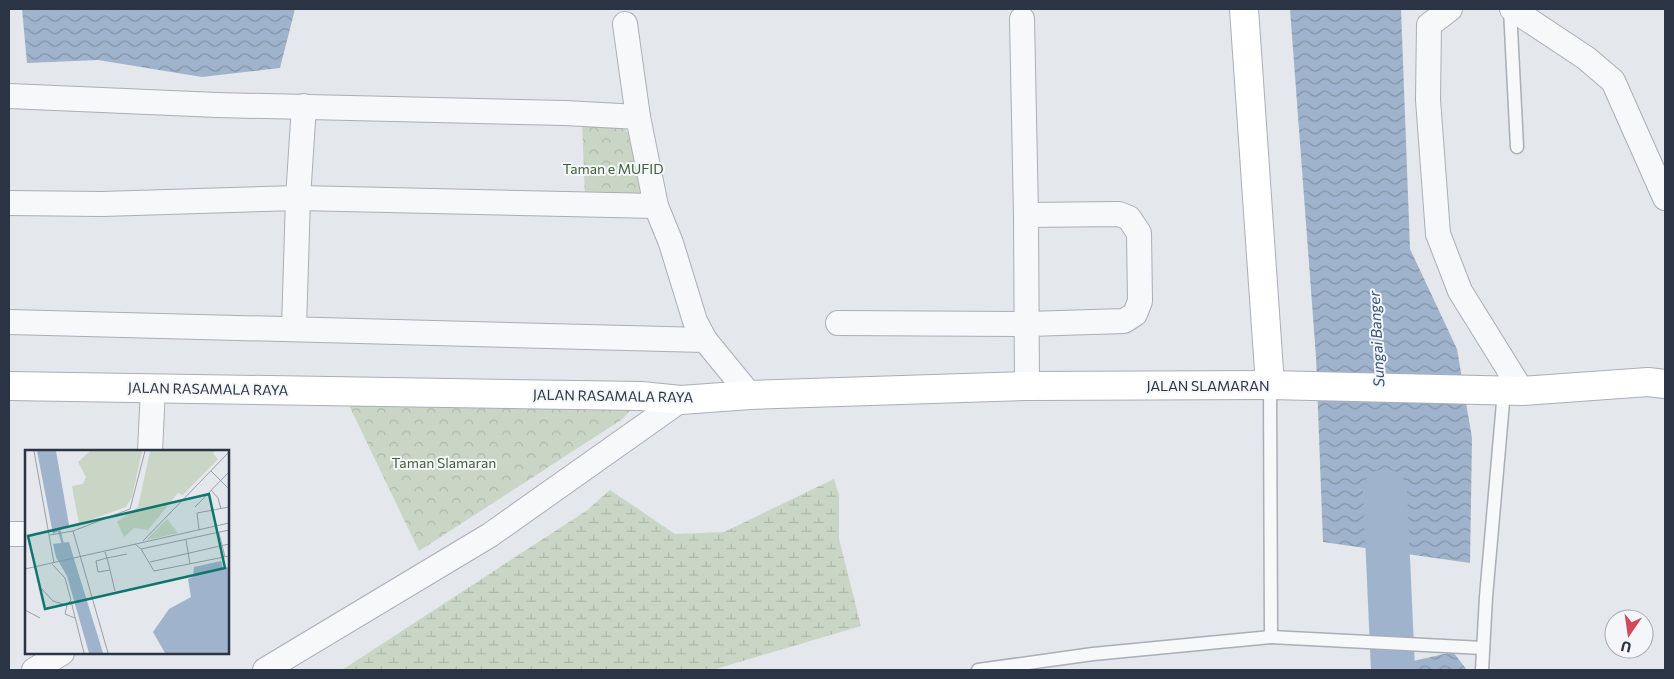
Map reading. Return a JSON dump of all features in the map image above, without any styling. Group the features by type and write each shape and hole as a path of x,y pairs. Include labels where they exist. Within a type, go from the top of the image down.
{"street":[{"path":"1244,9 1270,385"},
{"path":"1450,9 1428,17 1428,100 1438,234 1460,292 1505,391"},
{"path":"1511,9 1586,58 1613,81 1665,198"},
{"path":"1022,19 1028,386"},
{"path":"625,24 638,117 656,206 671,243 689,305 705,340 750,395"},
{"path":"9,96 217,105 565,113 638,117"},
{"path":"294,328 298,198 304,106"},
{"path":"9,203 102,204 298,198 656,206"},
{"path":"838,323 1028,324 1124,321 1135,314 1140,301 1139,233 1130,218 1119,214 1026,215"},
{"path":"9,322 705,340"},
{"name":"JALAN SLAMARAN","path":"750,395 1028,386 1270,385 1304,388 1505,391 1648,382 1665,384"},
{"name":"JALAN RASAMALA RAYA","path":"9,386 641,396 681,400 750,395"},
{"path":"150,450 152,388"},
{"path":"265,670 490,535 681,400"},
{"path":"9,534 25,534"},
{"path":"34,670 60,654"}],"lane":[{"path":"1511,9 1517,147"},
{"path":"1270,385 1271,637"},
{"path":"1482,670 1505,391"},
{"path":"978,670 1093,654 1271,637 1483,648"}],"green space":[{"name":"Taman e MUFID","path":"582,120 617,121 638,143 648,199 585,197"},
{"name":"Taman Slamaran","path":"347,401 636,405 621,420 419,551"},
{"path":"834,479 839,495 839,539 861,626 712,670 342,670 586,511 610,490 675,534 724,532"}],"water":[{"path":"22,9 295,9 280,68 202,77 98,60 27,63"},
{"path":"1290,9 1401,9 1410,249 1457,349 1472,438 1470,563 1323,542 1316,357"},
{"path":"1453,652 1467,670 1373,670"}],"waterway":[{"name":"Sungai Banger","path":"1385,491 1393,670"}]}
